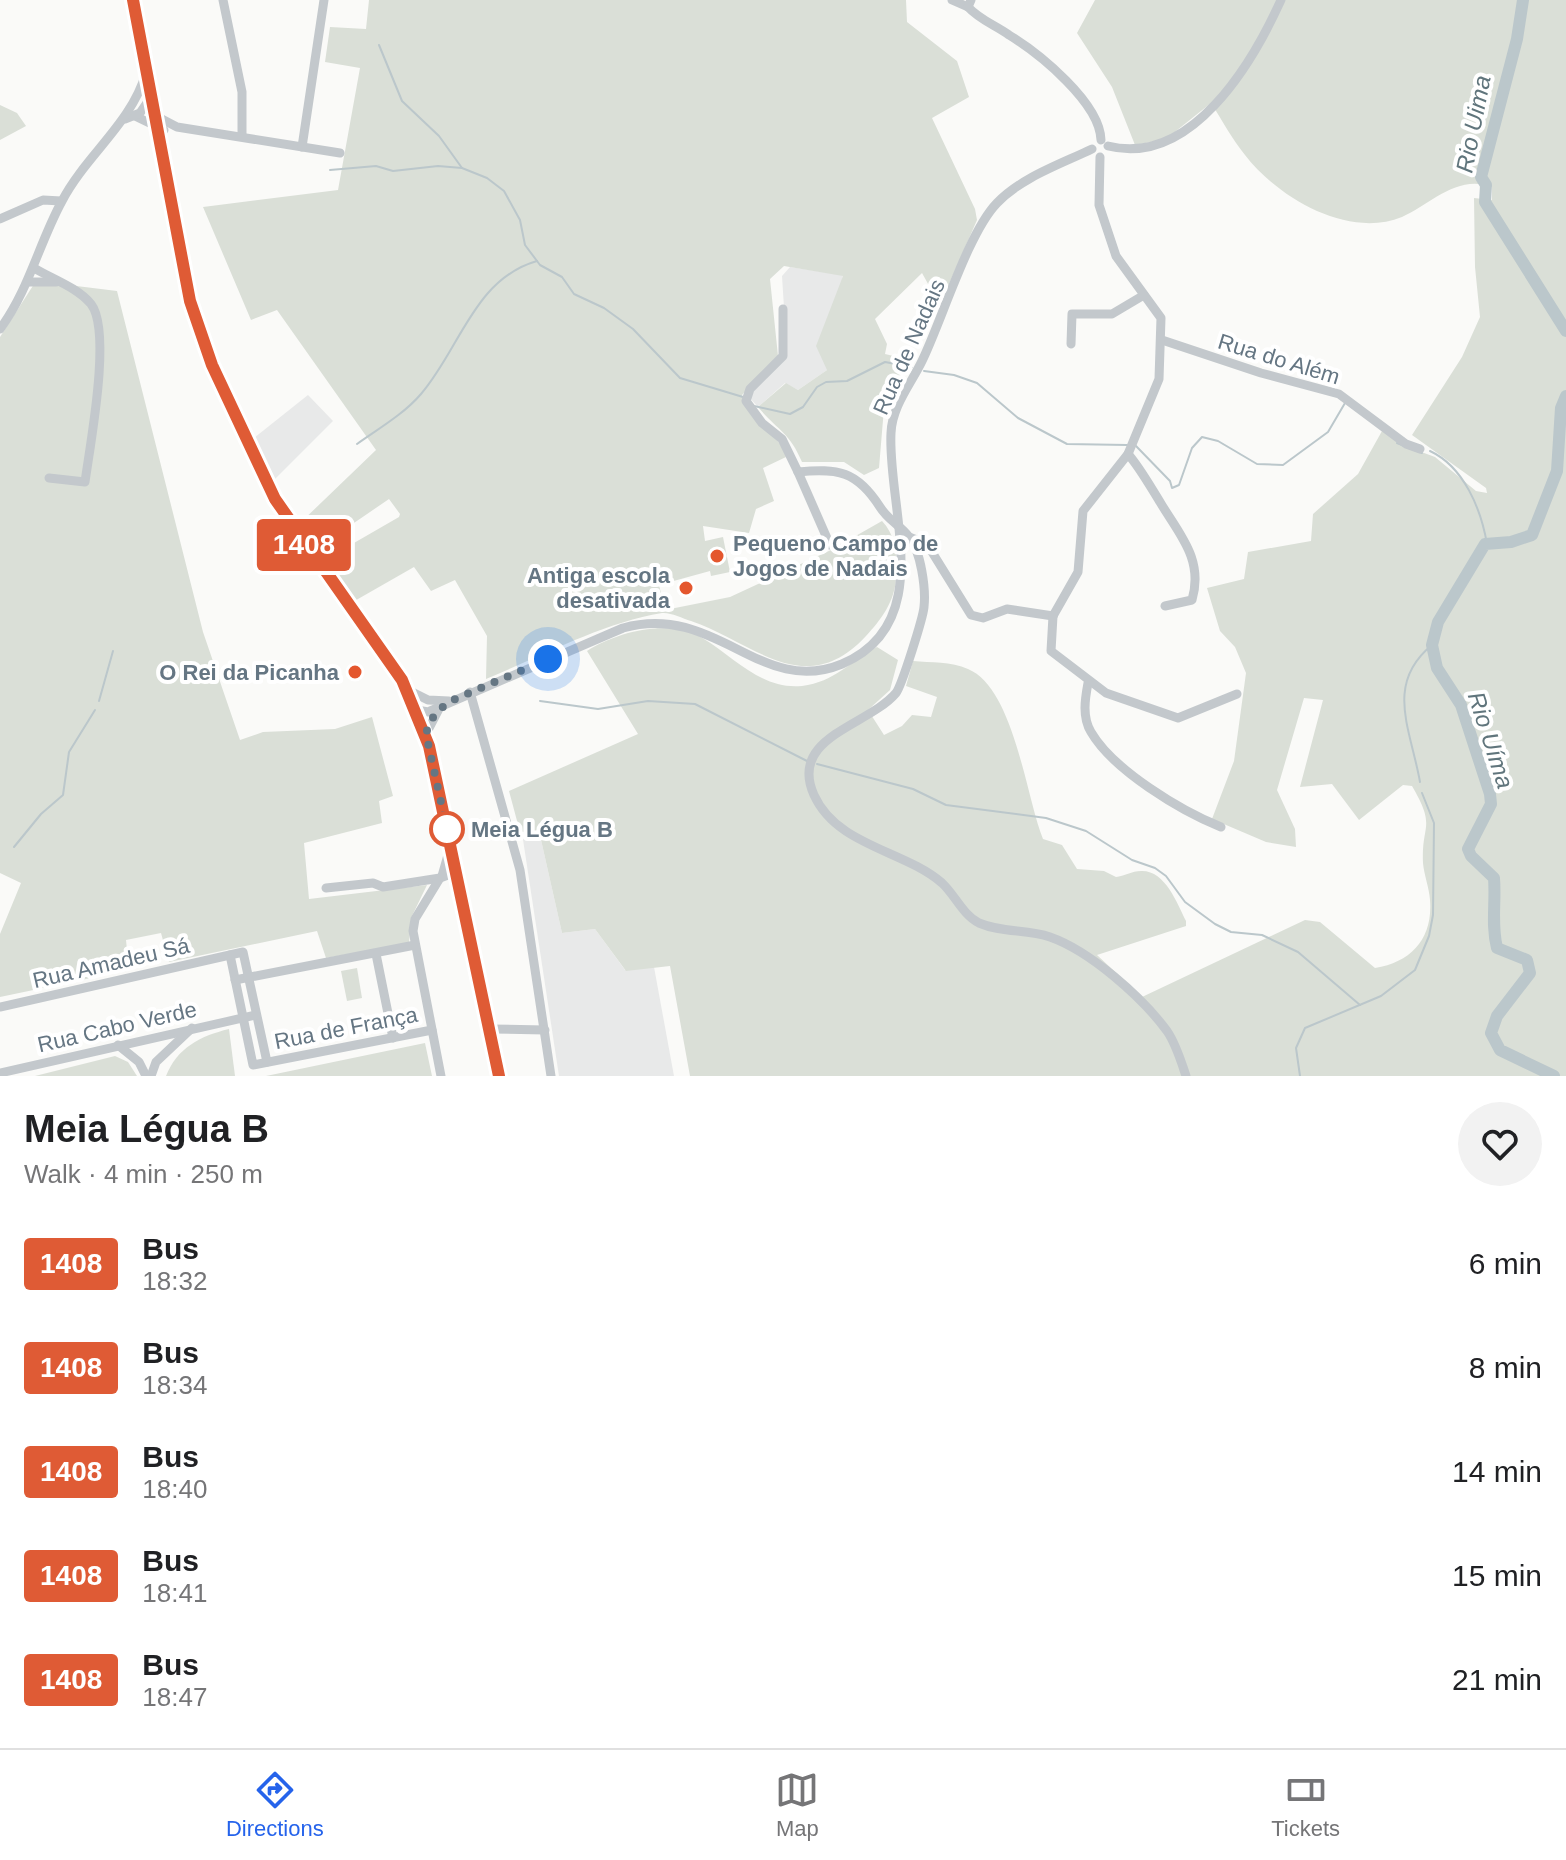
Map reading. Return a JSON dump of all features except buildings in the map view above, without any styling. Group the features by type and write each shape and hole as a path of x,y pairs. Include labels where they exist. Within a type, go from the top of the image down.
{"main road":[{"path":"132,0 159,119 160,145 196,322 233,412 275,499 408,690 416,708 426,734 451,847 447,872 459,888 499,1076"}],"street":[{"path":"223,0 242,92 242,136"},
{"path":"302,147 324,0"},
{"path":"952,0 969,4 985,22 1010,35 1080,92 1105,143 1107,153 1100,157"},
{"path":"1105,143 1158,146 1186,132 1241,72 1281,0"},
{"path":"0,329 28,282 61,201 130,117 132,105 147,73"},
{"path":"132,105 142,101 159,119"},
{"path":"130,117 159,119"},
{"path":"130,117 159,119 340,153"},
{"name":"Rua de Nadais","path":"416,708 428,712 438,704 623,628 652,622 705,631 766,664 785,670 823,670 843,663 862,651 884,628 894,609 903,574 891,433 893,419 980,228 1007,194 1105,143"},
{"path":"1092,149 1100,157 1099,205 1116,256 1161,318 1159,379 1128,454 1083,511 1078,572 1053,616 1051,651 1088,683 1136,706 1178,718 1237,694"},
{"path":"0,219 43,200 61,201"},
{"path":"34,268 92,305 102,329 85,482 49,478"},
{"path":"28,282 59,282"},
{"path":"1071,344 1072,314 1112,314 1144,295"},
{"path":"783,309 783,356 750,389 746,401 762,423 782,439 830,545"},
{"name":"Rua do Além","path":"1162,340 1261,373 1339,394 1406,444 1420,449"},
{"path":"1128,454 1184,536 1193,564 1196,586 1192,600 1165,606"},
{"path":"798,472 832,468 852,476 871,493 899,529 927,544 971,615 983,618 1007,609 1053,616"},
{"path":"909,537 922,581 924,608 902,684 886,702 824,741 813,754 809,772 813,794 826,814 851,835 942,883 976,921 996,929 1049,937 1086,956 1168,1032 1186,1076"},
{"path":"903,574 911,574 922,581"},
{"path":"1088,683 1085,712 1090,731 1101,745 1166,798 1221,827"},
{"name":"Rua de Nadais","path":"408,690 438,704"},
{"path":"470,692 520,870 551,1076"},
{"path":"426,734 438,704"},
{"path":"326,888 373,883 383,887 447,872"},
{"path":"441,1076 415,945 415,919 447,872"},
{"path":"235,980 415,945"},
{"path":"243,952 267,1062 253,1065 230,955 243,952"},
{"path":"376,954 393,1038"},
{"name":"Rua Amadeu Sá","path":"0,1007 230,955"},
{"name":"Rua Cabo Verde","path":"0,1073 256,1015"},
{"path":"118,1045 139,1062 148,1076 156,1062 192,1028"},
{"path":"490,1029 545,1030"},
{"name":"Rua de França","path":"267,1062 432,1030"}],"shaded area":[{"path":"369,0 906,0 907,22 957,61 969,97 932,118 975,209 977,220 942,300 937,300 922,273 875,319 887,344 885,354 910,360 884,408 879,468 864,475 844,462 802,462 787,437 758,407 786,383 798,390 827,370 816,346 843,276 784,266 770,279 778,356 742,395 750,414 776,439 786,457 763,468 774,501 756,509 749,533 703,526 705,541 723,537 730,572 711,576 710,571 659,585 665,610 730,597 831,550 882,521 895,547 893,595 877,623 844,655 822,664 800,666 779,661 714,630 662,613 595,632 486,679 487,636 455,580 431,591 414,567 351,603 321,562 399,517 389,499 313,551 297,526 376,450 277,310 251,320 203,207 338,190 360,68 325,62 330,27 366,29"},
{"path":"1095,0 1566,0 1566,1076 690,1076 670,966 626,971 595,929 562,933 539,831 520,832 509,791 638,734 587,651 629,633 660,628 691,633 762,678 788,686 824,680 877,647 898,660 890,690 868,710 884,735 902,726 912,715 931,717 937,697 906,686 913,661 961,666 984,680 1007,720 1043,839 1062,845 1077,869 1104,871 1116,877 1138,871 1149,872 1163,882 1179,905 1186,926 1097,955 1142,997 1305,920 1320,922 1375,968 1400,960 1424,937 1430,914 1423,863 1426,819 1412,786 1403,785 1359,820 1332,784 1300,787 1323,700 1304,698 1277,790 1295,829 1296,847 1266,842 1212,819 1234,761 1246,673 1235,647 1220,631 1207,588 1244,579 1248,552 1311,541 1313,514 1358,474 1382,431 1408,447 1435,457 1476,491 1487,493 1486,488 1412,435 1462,357 1480,317 1475,267 1474,198 1492,200 1492,187 1467,184 1445,192 1402,217 1359,223 1316,210 1276,186 1245,155 1211,103 1166,139 1135,145 1112,87 1077,33"},
{"path":"0,105 17,113 26,126 0,140"},
{"path":"790,267 843,275 827,370 798,390 785,383 758,407 749,397 787,355 782,276"},
{"path":"36,281 117,291 203,632 240,740 263,732 335,729 372,717 393,796 379,801 382,823 304,843 309,899 427,885 411,918 409,943 326,958 317,931 169,962 161,933 126,940 129,970 0,997 0,934 21,883 0,873 0,337"},
{"path":"308,395 333,421 274,480 254,438"},
{"path":"539,831 562,933 595,929 625,970 654,967 674,1076 559,1076 522,833"},
{"path":"357,968 362,998 347,1001 341,971"},
{"path":"229,1029 235,1076 166,1076 176,1058 191,1045 208,1035"},
{"path":"425,1043 432,1076 266,1076"},
{"path":"115,1056 128,1062 137,1076 35,1076"}],"waterway":[{"name":"Rio Uima","path":"1523,0 1517,39 1481,177 1486,185 1485,202 1566,331"},
{"path":"379,45 402,101 439,136 462,168"},
{"path":"330,170 376,166 393,171 438,166 462,168 487,178 504,191 520,220 525,245 540,265 562,277 574,294 604,308 633,329 680,378 743,397"},
{"path":"357,444 399,415 421,394 470,317 498,283 516,270 537,261"},
{"path":"754,406 790,414 803,407 817,387 826,382 847,381 885,362 912,367"},
{"path":"924,371 954,375 977,383 1018,418 1067,444 1127,445"},
{"name":"Rio Uíma","path":"1554,1076 1500,1050 1491,1033 1497,1016 1530,973 1527,960 1497,948 1494,878 1471,856 1468,849 1491,804 1490,794 1461,705 1437,668 1432,645 1438,622 1485,544 1511,542 1532,535 1557,471 1561,408 1566,396"},
{"path":"1136,446 1170,481 1172,488 1179,485 1192,448 1202,437 1218,441 1257,464 1283,465 1328,432 1345,403"},
{"path":"1397,443 1422,453"},
{"path":"1430,451 1452,467 1469,490 1487,544"},
{"path":"1420,782 1407,726 1405,692 1417,660 1432,645"},
{"path":"99,701 113,651"},
{"path":"540,701 598,709 648,701 695,704 807,761"},
{"path":"14,847 41,814 63,795 69,752 95,710"},
{"path":"817,764 913,789 946,805 1046,818 1086,831 1132,860 1155,868 1166,876 1185,902 1215,924 1231,932 1262,935 1298,952 1360,1005"},
{"path":"1300,1076 1296,1048 1305,1028 1381,996 1415,970 1429,936 1433,915 1434,823 1422,793"}],"bus line":[{"name":"1408","path":"133,0 196,322 212,365 275,499 412,697 429,746 499,1076"}],"place":[{"name":"Pequeno Campo de Jogos de Nadais","path":"717,556"},
{"name":"Antiga escola desativada","path":"686,588"},
{"name":"O Rei da Picanha","path":"355,672"},
{"name":"Meia Légua B","path":"447,829"}],"route":[{"path":"447,829 426,734 430,722 440,707 453,700 548,659"}]}
